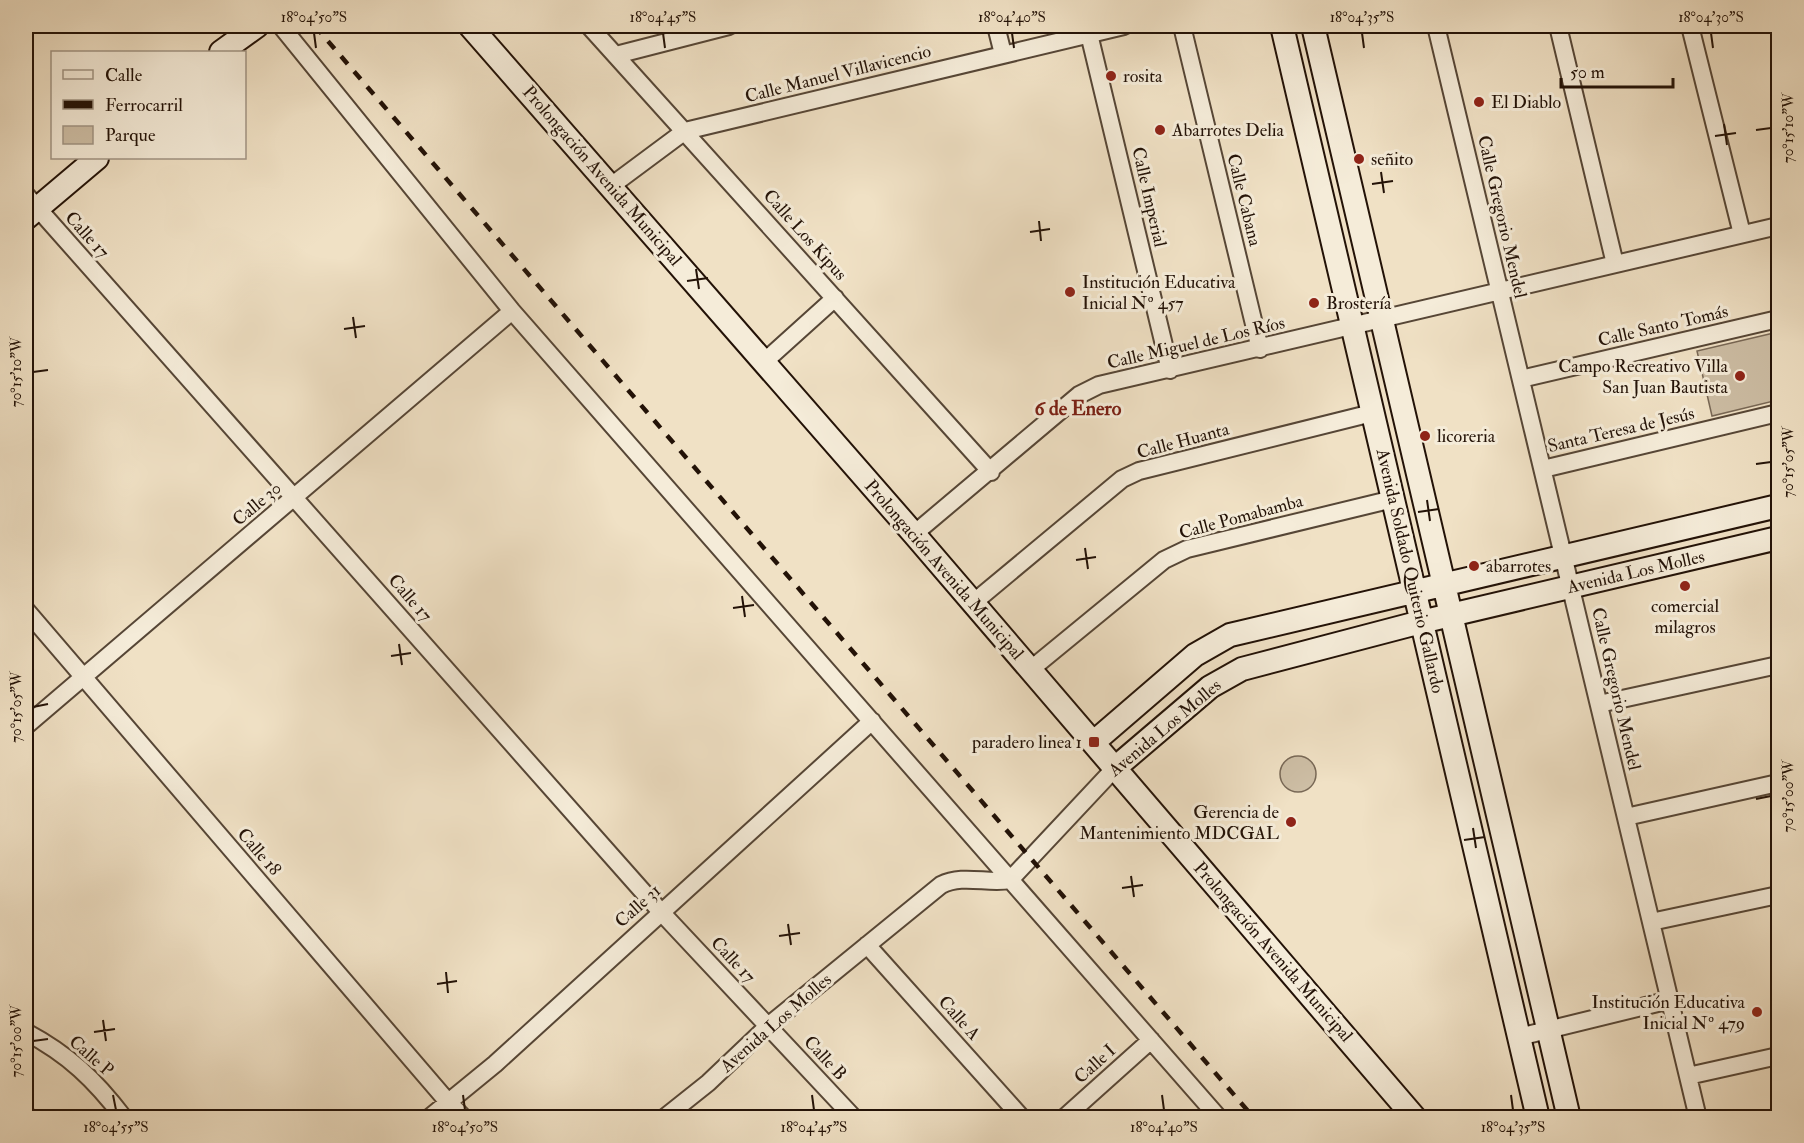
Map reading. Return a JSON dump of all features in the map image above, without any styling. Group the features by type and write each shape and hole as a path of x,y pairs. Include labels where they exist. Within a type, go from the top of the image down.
{"street":[{"path":"223,51 257,26"},
{"path":"281,26 512,311 1219,1118"},
{"name":"Prolongación Avenida Municipal","path":"470,26 914,534 1415,1118"},
{"name":"Calle Los Kipus","path":"589,26 991,472"},
{"path":"616,55 729,26"},
{"path":"996,26 1003,54"},
{"name":"Calle Manuel Villavicencio","path":"611,186 685,131 1124,26"},
{"name":"Calle Cabana","path":"1182,26 1260,349"},
{"name":"Avenida Soldado Quiterio Gallardo","path":"1281,26 1538,1118"},
{"name":"Avenida Soldado Quiterio Gallardo","path":"1313,26 1569,1118"},
{"name":"Calle Gregorio Mendel","path":"1437,26 1698,1118"},
{"path":"1558,26 1615,264"},
{"path":"1690,26 1742,234"},
{"name":"Calle Imperial","path":"1089,34 1170,370"},
{"path":"29,207 96,159"},
{"name":"Calle 17","path":"29,207 295,497 661,912 768,1026"},
{"name":"Calle Miguel de Los Ríos","path":"914,534 991,472 1079,395 1099,385 1779,226"},
{"path":"764,362 835,298"},
{"name":"Calle 30","path":"26,726 512,311"},
{"name":"Calle Santo Tomás","path":"1521,379 1779,319"},
{"name":"Calle Huanta","path":"973,603 1122,479 1139,471 1372,413"},
{"name":"Santa Teresa de Jesús","path":"1542,469 1779,413"},
{"name":"Calle Pomabamba","path":"1030,670 1164,560 1187,549 1393,499"},
{"name":"Avenida Los Molles","path":"1094,742 1195,655 1216,640 1779,506"},
{"name":"Avenida Los Molles","path":"675,1115 768,1026 942,885 952,879 995,882 1010,880 1115,768 1210,687 1231,673 1422,622 1779,538"},
{"name":"Calle 18","path":"26,610 464,1118"},
{"path":"1599,704 1779,665"},
{"name":"Calle 31","path":"429,1118 495,1064 872,721"},
{"path":"1626,817 1779,783"},
{"path":"1651,922 1779,895"},
{"name":"Calle A","path":"867,945 1022,1118"},
{"path":"1519,1037 1670,1000"},
{"name":"Calle B","path":"768,1026 854,1118"},
{"name":"Calle P","path":"26,1032 44,1042 93,1079 124,1118"},
{"name":"Calle I","path":"1064,1118 1151,1040"},
{"path":"1688,1076 1779,1056"}],"green space":[{"name":"Campo Recreativo Villa San Juan Bautista","path":"1778,332 1778,400 1712,416 1697,351"},
{"path":"1298,756 1310,762 1316,774 1310,786 1298,792 1286,786 1280,774 1286,762"}],"railway":[{"path":"315,26 1254,1118"}],"place":[{"name":"rosita","path":"1111,76"},
{"name":"El Diablo","path":"1479,102"},
{"name":"Abarrotes Delia","path":"1160,130"},
{"name":"señito","path":"1359,159"},
{"name":"Institución Educativa Inicial Nº 457","path":"1070,292"},
{"name":"Brostería","path":"1314,303"},
{"name":"Campo Recreativo Villa San Juan Bautista","path":"1740,376"},
{"name":"licoreria","path":"1425,436"},
{"name":"abarrotes","path":"1474,566"},
{"name":"comercial milagros","path":"1685,586"},
{"name":"paradero linea 1","path":"1094,742"},
{"name":"Gerencia de Mantenimiento MDCGAL","path":"1291,822"},
{"name":"Institución Educativa Inicial Nº 479","path":"1757,1012"}],"district":[{"name":"6 de Enero","path":"1078,408"}]}
